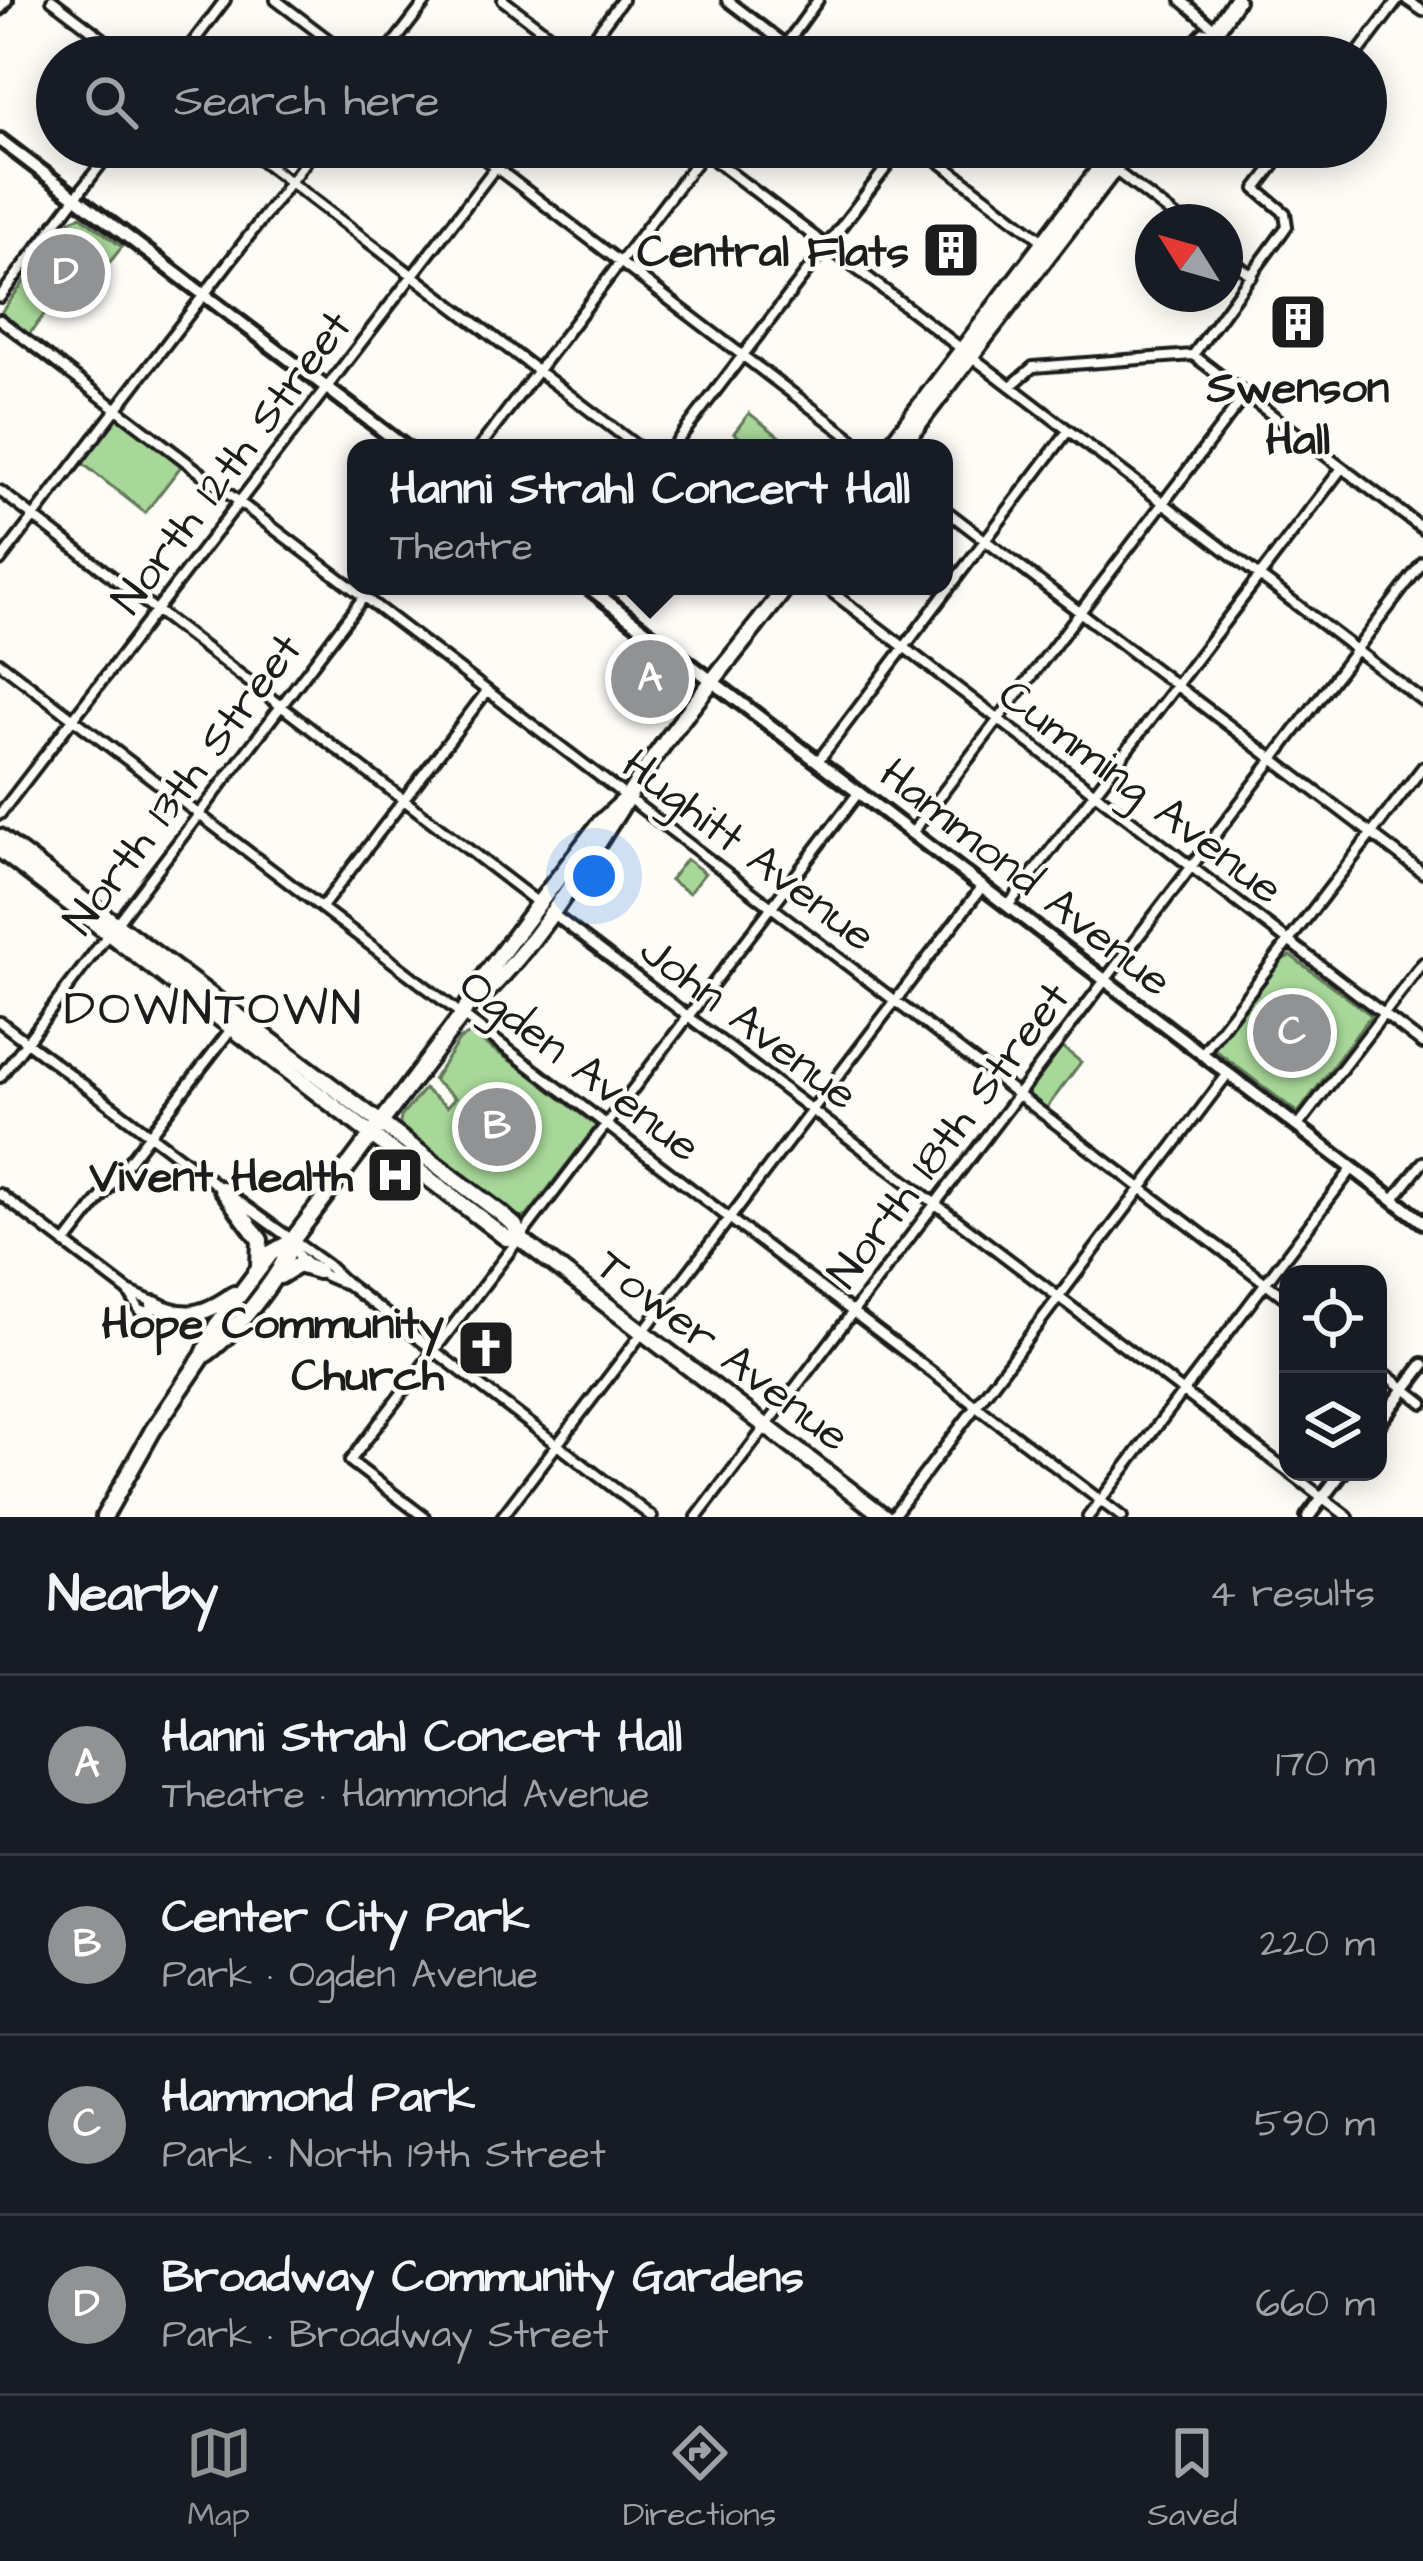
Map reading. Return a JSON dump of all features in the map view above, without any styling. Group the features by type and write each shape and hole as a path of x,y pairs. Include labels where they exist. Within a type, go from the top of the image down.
{"main road":[{"path":"1206,36 1236,0"},
{"path":"1210,36 1214,28"},
{"path":"895,439 1107,168"},
{"path":"906,439 967,352"},
{"path":"236,1324 282,1264 291,1241 462,1016 497,982 545,907 595,851 627,798 780,595"},
{"name":"Tower Avenue","path":"0,837 232,1028 376,1129"},
{"name":"Tower Avenue","path":"0,850 276,1046 504,1236 519,1238 889,1517"},
{"path":"232,1028 241,1026 276,1046"},
{"path":"222,1189 260,1240 259,1268"},
{"path":"203,1356 209,1338 259,1268 277,1247 291,1241"},
{"path":"104,1517 153,1430 203,1356 286,1270 302,1265 318,1271"},
{"path":"154,1304 178,1315 192,1315 244,1288"}],"street":[{"path":"0,8 6,0"},
{"path":"52,0 99,36"},
{"path":"198,36 225,0"},
{"path":"276,0 323,36"},
{"path":"399,36 427,0"},
{"path":"503,0 551,36"},
{"path":"595,36 622,0"},
{"path":"727,0 774,36"},
{"path":"792,36 818,0"},
{"path":"1181,0 1214,28"},
{"path":"1372,36 1402,0 1423,10"},
{"path":"0,140 36,167"},
{"path":"37,168 394,439"},
{"path":"0,297 97,168"},
{"path":"272,168 627,439"},
{"path":"0,561 301,168"},
{"name":"North 12th Street","path":"0,814 494,168"},
{"path":"496,168 852,439"},
{"path":"486,439 689,168"},
{"path":"727,168 1423,701"},
{"path":"679,439 886,168"},
{"path":"948,168 1049,245"},
{"path":"1112,168 1159,204"},
{"path":"1193,355 1286,227 1286,213 1256,189 1272,168"},
{"path":"1243,269 1252,276"},
{"name":"Hughitt Avenue","path":"0,320 347,584"},
{"path":"1011,386 1031,367 1193,355 1423,529"},
{"path":"912,833 1246,394"},
{"path":"953,582 1069,431"},
{"path":"1008,907 1342,468"},
{"name":"John Avenue","path":"0,490 1279,1465"},
{"path":"953,515 1423,873"},
{"name":"North 18th Street","path":"697,1517 1423,562"},
{"name":"Hughitt Avenue","path":"361,595 1279,1293"},
{"name":"Hammond Avenue","path":"599,595 1423,1222"},
{"name":"Cumming Avenue","path":"835,595 1423,1044"},
{"path":"818,761 943,595"},
{"name":"North 13th Street","path":"0,1077 364,597"},
{"name":"Ogden Avenue","path":"0,663 1122,1517"},
{"path":"322,907 487,691"},
{"path":"1201,1055 1423,767"},
{"path":"424,1517 350,1461 859,792"},
{"path":"502,1517 982,887"},
{"path":"1297,1127 1423,963"},
{"path":"0,1022 323,1262 652,1517"},
{"path":"65,1244 232,1028"},
{"path":"889,1517 1227,1075"},
{"path":"1393,1200 1423,1162"},
{"path":"1088,1517 1352,1169"},
{"path":"0,1194 128,1291 154,1304 150,1311 142,1313 128,1291"},
{"path":"291,1241 296,1253 318,1271 346,1284"},
{"path":"1387,1412 1423,1365"},
{"path":"1384,1373 1423,1402"},
{"name":"John Avenue","path":"1300,1481 1348,1517"},
{"path":"1308,1517 1335,1481"}],"green space":[{"path":"81,216 122,247 71,311 56,299 28,336 2,316 2,311 71,220"},
{"path":"749,413 782,439 742,439 734,433"},
{"path":"118,417 182,465 145,513 81,462"},
{"path":"686,859 705,873 689,893 670,880"},
{"path":"1291,956 1371,1015 1298,1113 1214,1049 1282,959"},
{"path":"470,1034 596,1126 521,1218 399,1129 401,1117 424,1089 447,1107 455,1098 433,1080 459,1040"},
{"path":"1062,1047 1081,1062 1046,1109 1029,1092"}],"place":[{"name":"Central Flats","path":"951,250"},
{"name":"Broadway Community Gardens","path":"66,273"},
{"name":"Swenson Hall","path":"1298,322"},
{"name":"Hanni Strahl Concert Hall","path":"650,679"},
{"name":"Hammond Park","path":"1292,1033"},
{"name":"Center City Park","path":"497,1127"},
{"name":"Vivent Health","path":"395,1175"},
{"name":"Hope Community Church","path":"486,1348"}],"district":[{"name":"DOWNTOWN","path":"214,1007"}]}
